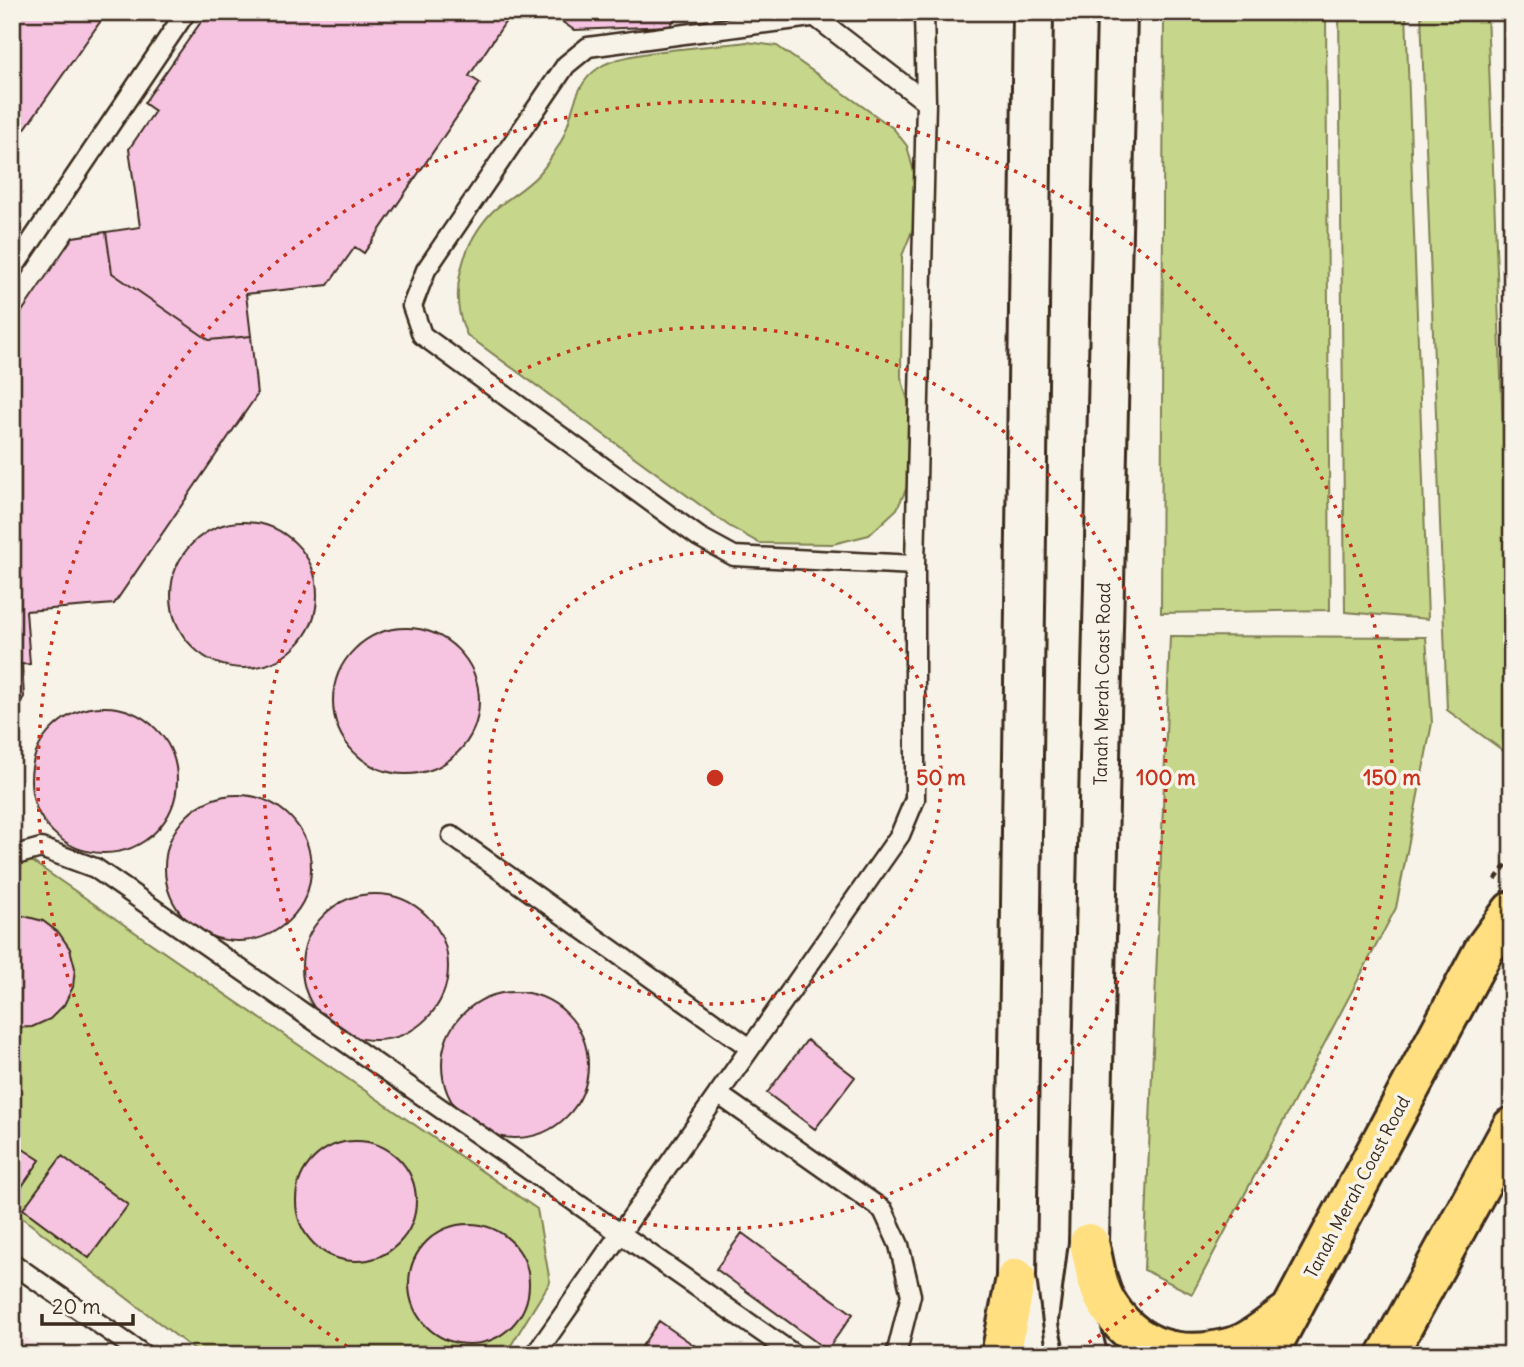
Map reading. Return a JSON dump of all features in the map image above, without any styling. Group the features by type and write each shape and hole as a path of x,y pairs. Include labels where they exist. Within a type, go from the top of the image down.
{"main road":[{"name":"Tanah Merah Coast Road","path":"1267,1355 1485,948 1512,911"},
{"path":"1387,1355 1512,1127"},
{"path":"1090,1243 1104,1298 1129,1332 1156,1349 1196,1352 1238,1345 1290,1312"},
{"path":"1001,1355 1016,1278"}],"street":[{"path":"1026,1355 1016,1278 1033,12"},
{"name":"Tanah Merah Coast Road","path":"1087,1355 1079,1322 1090,1243 1117,12"}],"lane":[{"path":"12,270 186,12"},
{"path":"535,1355 900,835 915,799 915,565 926,102 924,12"},
{"path":"915,565 734,556 699,537 422,335 412,306 426,270 566,65 588,47 810,15 926,102"},
{"path":"452,836 750,1048"},
{"path":"12,856 41,848 95,868 795,1355"},
{"path":"718,1094 883,1210 898,1245 911,1295 896,1355"},
{"path":"12,1262 144,1355"}],"path":[{"path":"1501,1355 1512,1334"}],"shaded area":[{"path":"12,1328 52,1355 12,1355"}],"green space":[{"path":"1164,12 1326,12 1330,610 1161,613"},
{"path":"1339,12 1406,12 1428,619 1345,612"},
{"path":"1421,12 1487,12 1512,663 1512,757 1447,710"},
{"path":"747,42 777,46 893,128 907,146 916,180 916,221 902,256 901,377 911,411 910,481 897,509 869,535 833,544 759,543 729,526 467,335 458,303 461,270 481,225 492,212 533,180 547,164 564,135 578,93 590,75 612,61 629,57"},
{"path":"1170,636 1426,637 1432,723 1396,908 1192,1294 1144,1270"},
{"path":"17,851 537,1209 550,1282 505,1355 201,1355 12,1210 12,858"}],"building":[{"path":"12,12 107,12 12,147"},
{"path":"208,12 512,12 469,76 480,83 364,253 355,247 328,285 246,294 251,336 209,340 112,273 106,232 140,227 129,149 155,111 144,103"},
{"path":"548,12 679,12 670,26 574,30"},
{"path":"106,232 112,273 209,340 251,336 257,395 114,604 26,611 30,664 12,665 12,326 73,237"},
{"path":"244,522 272,527 296,543 312,567 317,595 312,623 296,647 272,663 244,668 216,663 192,647 176,623 171,595 176,567 192,543 216,527"},
{"path":"406,628 434,633 458,649 474,673 479,701 474,729 458,753 434,769 406,774 378,769 354,753 338,729 333,701 338,673 354,649 378,633"},
{"path":"22,664 24,697 12,714 12,665"},
{"path":"104,707 132,712 156,728 172,752 177,780 172,808 156,832 132,848 104,853 76,848 52,832 36,808 31,780 36,752 52,728 76,712"},
{"path":"238,795 266,800 290,816 306,840 311,868 306,896 290,920 266,936 238,941 210,936 186,920 170,896 165,868 170,840 186,816 210,800"},
{"path":"375,894 403,899 427,915 443,939 448,967 443,995 427,1019 403,1035 375,1040 347,1035 323,1019 307,995 302,967 307,939 323,915 347,899"},
{"path":"24,916 43,921 59,933 70,949 75,968 73,987 64,1005 50,1019 32,1027 13,1028 12,917"},
{"path":"515,992 543,997 567,1013 583,1037 588,1065 583,1093 567,1117 543,1133 515,1138 487,1133 463,1117 447,1093 442,1065 447,1037 463,1013 487,997"},
{"path":"807,1040 855,1077 815,1129 767,1093"},
{"path":"356,1141 379,1145 398,1159 412,1178 416,1201 412,1224 398,1243 379,1257 356,1261 333,1257 314,1243 300,1224 296,1201 300,1178 314,1159 333,1145"},
{"path":"12,1142 40,1160 14,1198 12,1197"},
{"path":"62,1156 128,1205 89,1258 23,1209"},
{"path":"469,1224 492,1228 512,1241 525,1261 529,1284 525,1307 512,1327 492,1340 469,1344 446,1340 426,1327 413,1307 409,1284 413,1261 426,1241 446,1228"},
{"path":"742,1233 853,1314 827,1350 716,1269"},
{"path":"659,1321 708,1355 636,1355"}]}
